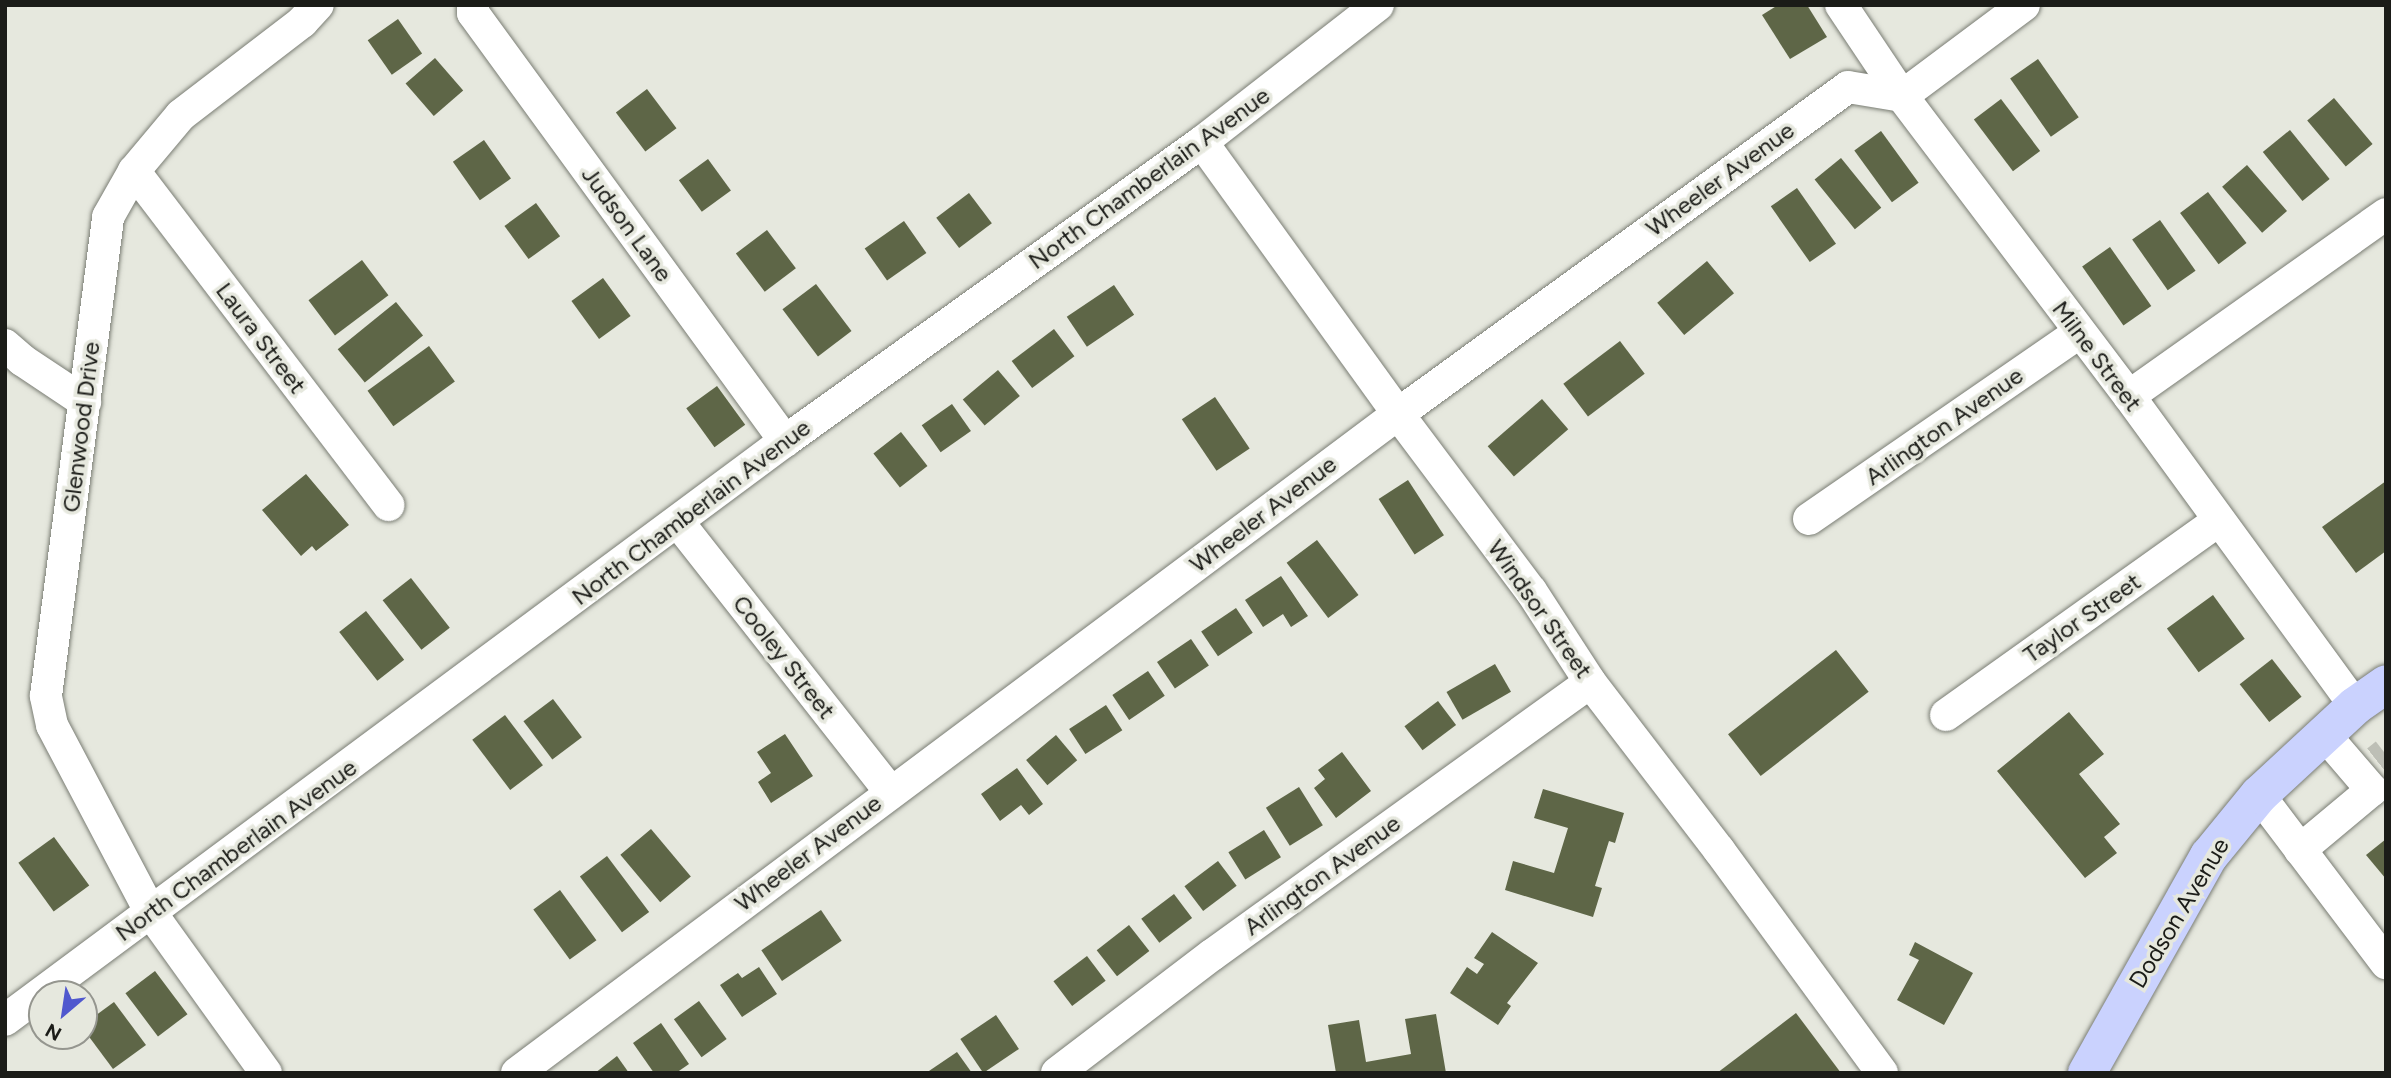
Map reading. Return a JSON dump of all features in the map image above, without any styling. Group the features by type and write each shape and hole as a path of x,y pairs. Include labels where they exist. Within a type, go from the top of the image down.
{"main road":[{"name":"Dodson Avenue","path":"2087,1073 2208,856 2259,795 2355,706 2386,684"}],"street":[{"name":"Glenwood Drive","path":"266,1073 151,913 52,725 46,696 108,217 134,172 181,115 302,22 318,5"},
{"name":"Judson Lane","path":"473,5 473,13 785,441"},
{"name":"North Chamberlain Avenue","path":"5,1020 785,441 1202,142 1378,5"},
{"name":"Milne Street","path":"1841,5 1902,96 2129,396 2355,706"},
{"path":"1902,96 2024,5"},
{"name":"Wheeler Avenue","path":"517,1073 890,791 1398,414 1848,87 1902,96"},
{"name":"Windsor Street","path":"1202,142 1398,414 1531,591 1590,682 1882,1073"},
{"name":"Laura Street","path":"134,172 387,505"},
{"path":"2129,396 2386,214"},
{"name":"Arlington Avenue","path":"1809,519 2079,333"},
{"path":"5,345 22,360 85,402"},
{"name":"Taylor Street","path":"1946,715 2218,521"},
{"name":"Cooley Street","path":"678,522 890,791"},
{"name":"Arlington Avenue","path":"1057,1073 1212,955 1590,682"},
{"path":"2300,850 2373,776 2324,734"},
{"path":"2259,795 2386,963"}],"building":[{"path":"1778,5 1807,5 1827,37 1790,59 1762,15"},
{"path":"398,19 422,53 392,75 368,40"},
{"path":"435,58 463,90 434,116 406,84"},
{"path":"2038,59 2079,117 2051,137 2010,79"},
{"path":"647,89 676,128 645,152 616,112"},
{"path":"2334,98 2373,144 2346,166 2307,120"},
{"path":"2001,99 2040,151 2013,171 1974,119"},
{"path":"2290,130 2330,179 2302,201 2263,152"},
{"path":"1881,131 1919,183 1892,202 1854,150"},
{"path":"484,140 511,179 480,200 453,162"},
{"path":"1841,158 1881,208 1855,229 1815,179"},
{"path":"708,159 731,191 702,212 679,180"},
{"path":"2247,165 2287,211 2262,233 2222,187"},
{"path":"1797,188 1836,244 1810,262 1771,206"},
{"path":"2208,192 2247,243 2219,264 2180,213"},
{"path":"969,193 992,223 959,248 936,218"},
{"path":"536,203 560,236 529,259 504,226"},
{"path":"2160,220 2196,271 2168,290 2132,240"},
{"path":"904,221 926,253 887,280 865,249"},
{"path":"767,230 796,268 765,292 736,253"},
{"path":"2110,247 2151,306 2123,325 2082,267"},
{"path":"362,260 388,295 335,335 308,300"},
{"path":"1707,261 1734,293 1684,335 1657,303"},
{"path":"603,278 631,316 599,339 571,301"},
{"path":"816,284 852,331 818,356 782,309"},
{"path":"1114,285 1134,315 1087,347 1067,317"},
{"path":"396,302 423,335 365,383 338,349"},
{"path":"1054,329 1074,356 1032,388 1012,361"},
{"path":"1620,341 1645,374 1588,416 1563,384"},
{"path":"429,346 455,382 393,426 368,391"},
{"path":"998,370 1020,396 985,426 963,400"},
{"path":"717,386 745,425 714,447 686,408"},
{"path":"1215,397 1250,448 1217,471 1182,419"},
{"path":"1542,399 1568,429 1514,476 1488,446"},
{"path":"952,404 971,431 941,452 922,425"},
{"path":"901,432 927,466 900,487 873,454"},
{"path":"306,474 349,525 316,551 312,546 301,556 262,510"},
{"path":"1408,480 1444,535 1415,554 1379,499"},
{"path":"2386,481 2386,551 2356,573 2322,527"},
{"path":"1317,540 1359,595 1328,618 1287,563"},
{"path":"1281,576 1308,616 1291,627 1283,614 1263,627 1245,600"},
{"path":"411,578 450,628 421,650 383,600"},
{"path":"2213,595 2245,639 2199,672 2167,629"},
{"path":"1236,608 1253,633 1218,656 1201,631"},
{"path":"366,611 404,660 377,681 339,632"},
{"path":"1191,639 1209,666 1175,688 1157,662"},
{"path":"1836,650 1869,692 1761,776 1728,734"},
{"path":"2272,659 2302,697 2269,722 2240,684"},
{"path":"1495,664 1511,692 1463,720 1447,692"},
{"path":"1148,671 1165,696 1129,720 1112,695"},
{"path":"553,699 582,737 552,760 523,721"},
{"path":"1438,701 1456,725 1423,750 1404,726"},
{"path":"1106,705 1122,730 1085,754 1069,729"},
{"path":"2069,712 2104,754 2079,774 2120,824 2104,837 2117,853 2085,878 1997,771"},
{"path":"505,715 543,765 510,790 472,740"},
{"path":"785,734 813,776 771,803 758,782 771,773 757,752"},
{"path":"1056,735 1077,760 1047,785 1026,760"},
{"path":"1342,752 1371,791 1336,818 1314,788 1325,779 1318,770"},
{"path":"1017,768 1043,804 1029,815 1021,805 1000,821 981,794"},
{"path":"1299,787 1323,825 1290,846 1266,808"},
{"path":"1543,789 1624,813 1615,843 1609,841 1595,886 1602,888 1593,917 1505,890 1513,861 1554,873 1568,828 1534,818"},
{"path":"651,829 691,876 660,902 620,855"},
{"path":"1264,830 1281,857 1245,879 1228,852"},
{"path":"54,837 89,886 54,911 18,863"},
{"path":"2386,839 2386,879 2366,855"},
{"path":"607,856 649,912 622,932 580,876"},
{"path":"1218,861 1237,886 1203,911 1184,886"},
{"path":"560,890 596,940 570,960 533,909"},
{"path":"1174,894 1192,918 1159,943 1141,919"},
{"path":"821,910 842,941 782,981 761,950"},
{"path":"1129,925 1149,951 1117,976 1097,950"},
{"path":"1492,932 1538,963 1507,1003 1511,1006 1498,1025 1450,993 1467,967 1477,974 1484,964 1474,958"},
{"path":"1915,942 1973,973 1944,1025 1897,1000 1919,960 1909,955"},
{"path":"1087,956 1106,981 1072,1006 1053,981"},
{"path":"759,967 777,994 742,1017 720,985 738,973 742,978"},
{"path":"155,971 187,1014 158,1036 125,993"},
{"path":"699,1001 727,1039 702,1057 674,1019"},
{"path":"114,1002 146,1045 113,1069 98,1049 98,1014"},
{"path":"1796,1013 1841,1073 1717,1073"},
{"path":"1436,1014 1446,1073 1336,1073 1328,1025 1359,1020 1366,1062 1411,1054 1405,1019"},
{"path":"996,1015 1019,1049 983,1073 960,1039"},
{"path":"661,1023 689,1064 676,1073 654,1073 633,1043"},
{"path":"957,1052 972,1073 926,1073"},
{"path":"617,1056 629,1073 595,1073"}],"tunnel":[{"path":"2377,761 2386,754"}]}
